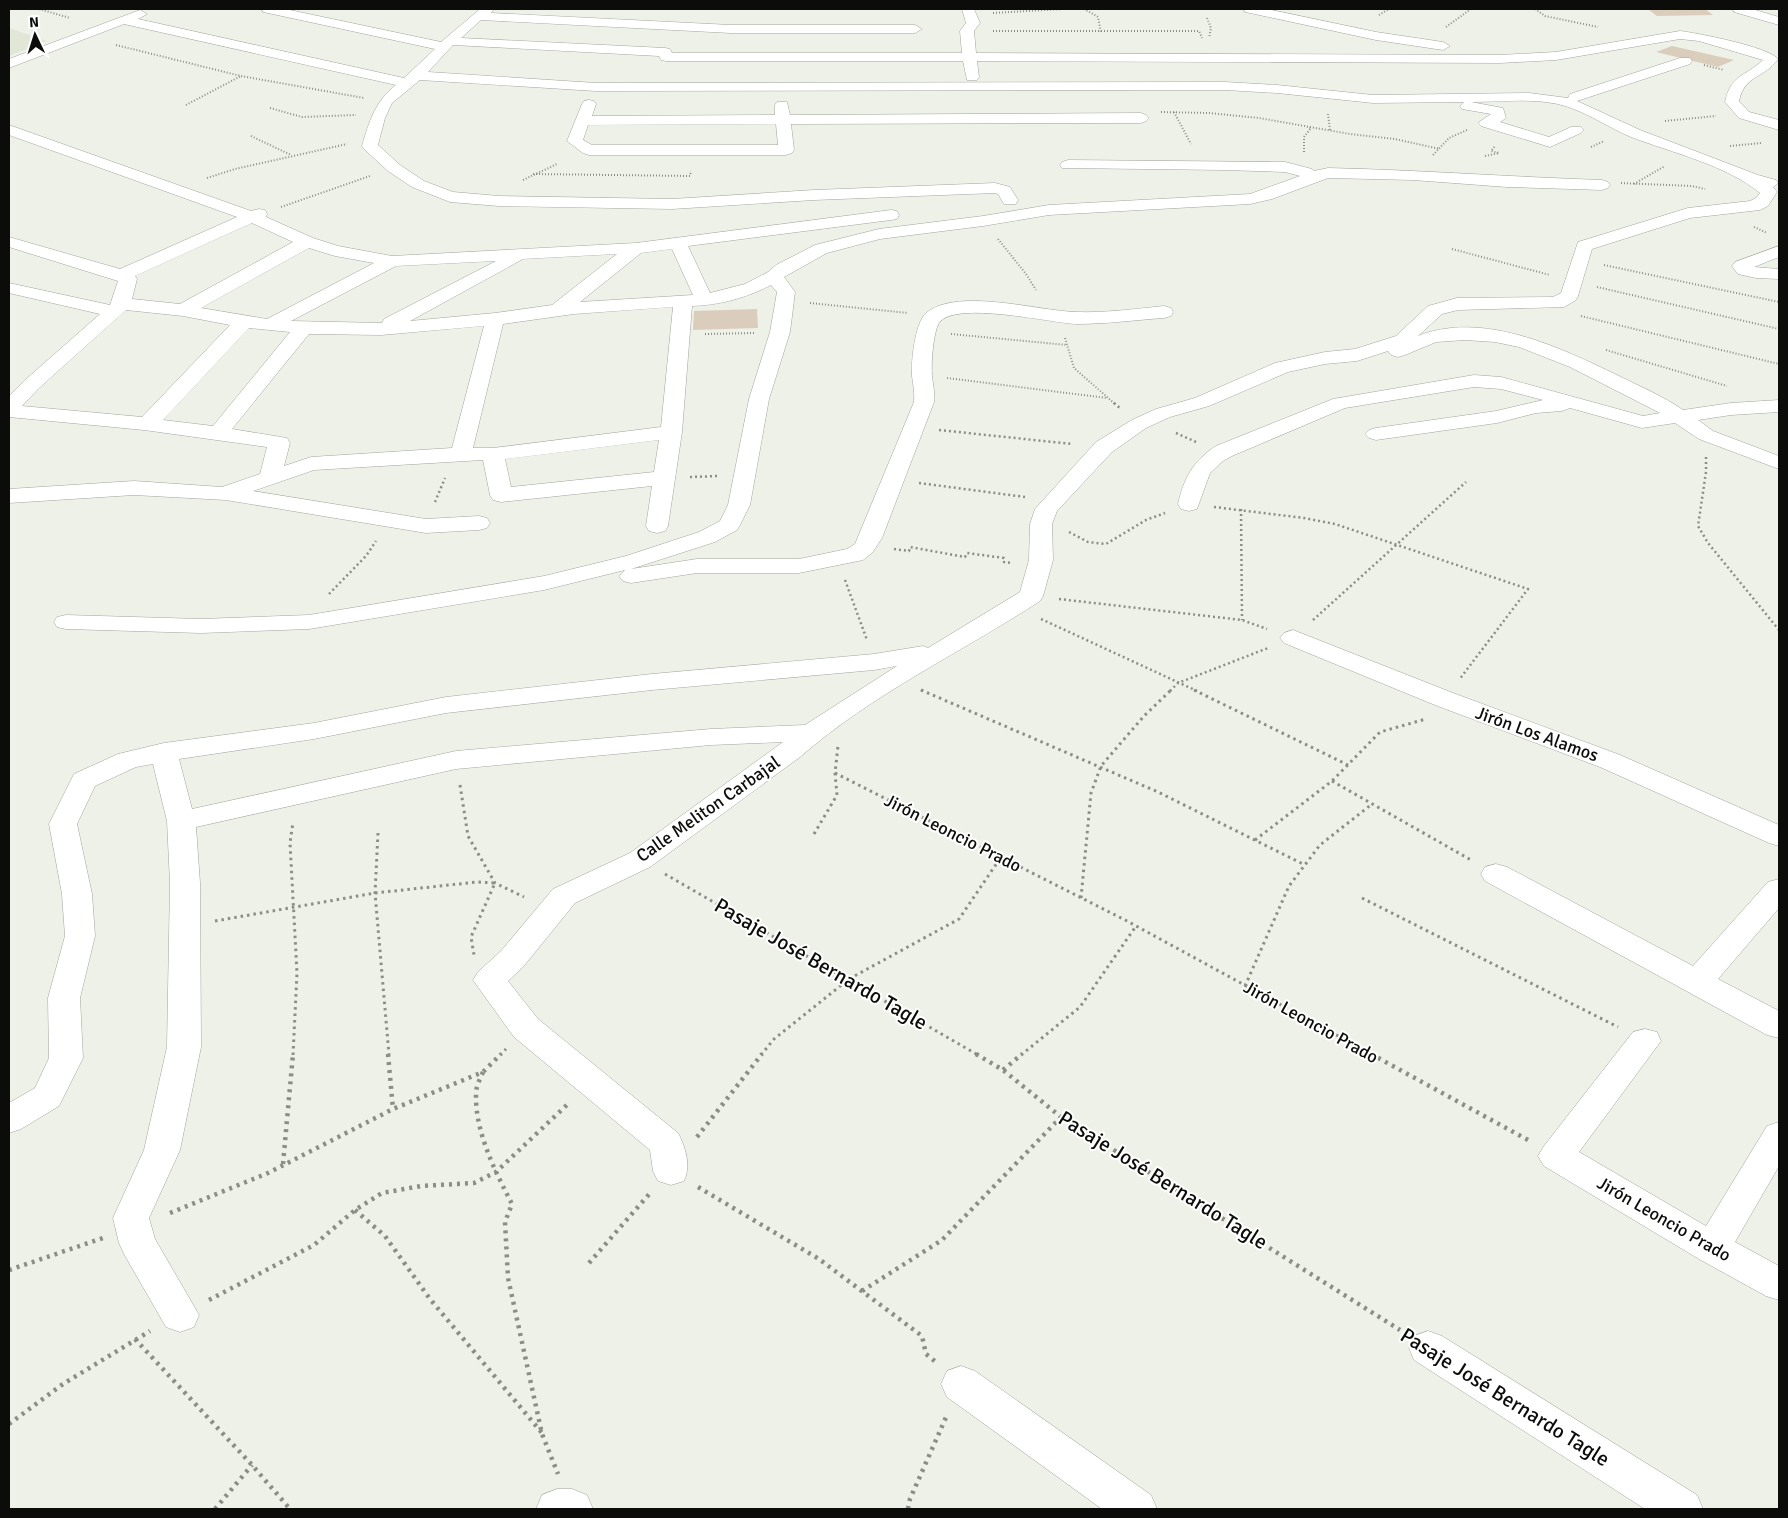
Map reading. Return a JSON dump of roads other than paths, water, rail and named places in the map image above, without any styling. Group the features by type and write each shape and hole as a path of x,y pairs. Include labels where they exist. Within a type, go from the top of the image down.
{"street":[{"path":"9,64 155,9"},
{"path":"268,9 447,44 665,52 659,64 640,87"},
{"path":"1250,9 1376,36 1520,58"},
{"path":"1739,9 1779,21"},
{"path":"910,13 916,35 643,25 482,12 383,107 370,146 394,168 418,184 450,197 499,201 672,204 814,195 995,188 1004,190 1010,200"},
{"path":"969,12 973,22 968,36 973,88 979,121"},
{"path":"656,14 798,18 795,30"},
{"path":"122,20 412,79 596,87 973,88 1225,86 1453,104 1498,111 1498,118 1486,123 1550,142 1576,130"},
{"path":"659,64 790,58 1111,57 1248,60 1288,57 1372,60 1520,58 1556,56 1680,35 1700,38 1763,55 1770,59 1768,63 1744,77 1733,91 1732,102 1744,115 1779,125"},
{"path":"952,42 968,36"},
{"path":"596,87 575,141 589,150 786,150 780,88 790,58"},
{"path":"1575,97 1685,61"},
{"path":"1545,92 1575,97 1592,104 1619,124"},
{"path":"1373,99 1529,98 1560,100 1581,107 1635,133 1699,156 1752,178 1779,186"},
{"path":"582,122 979,121 1141,118"},
{"path":"9,130 173,189 256,216 307,242 336,251 392,261 636,248 911,212"},
{"path":"1068,165 1201,165 1304,173 1345,172 1507,182 1602,185"},
{"path":"9,288 118,308 183,310 244,322 304,328 381,329 495,320 557,310 683,302 727,296 751,288 805,256 845,242 879,234 983,221 1049,210 1200,204 1250,199 1266,195 1304,173"},
{"path":"1357,355 1403,340 1435,310 1457,304 1557,303 1568,296 1584,246 1688,213 1754,206 1762,202 1769,192 1752,178"},
{"path":"961,206 1036,197 1045,198 1048,201 1049,210"},
{"path":"121,274 256,216"},
{"path":"9,242 121,274 128,279 118,308 31,385 9,410"},
{"path":"183,310 307,242"},
{"path":"678,243 704,300"},
{"path":"557,310 636,248"},
{"path":"1779,251 1741,266 1744,270 1756,273 1779,274"},
{"path":"381,329 522,254"},
{"path":"272,324 392,261"},
{"path":"66,622 201,626 300,623 544,583 634,561 707,537 729,525 739,505 759,399 780,332 786,292 774,276"},
{"path":"657,526 671,432 683,302"},
{"path":"582,574 588,579 601,579 697,566 798,566 855,555 864,548 870,538 924,402 925,391 922,375 930,323 951,310 972,306 995,307 1055,317 1090,318 1164,312"},
{"path":"457,454 495,320"},
{"path":"147,424 244,322"},
{"path":"219,432 304,328"},
{"path":"1357,355 1402,351 1433,337 1465,334 1495,336 1524,342 1577,363 1662,405 1706,435 1779,464"},
{"name":"Calle Meliton Carbajal","path":"671,1171 666,1143 526,1028 489,980 512,959 564,896 640,860 812,733 841,715 884,670 941,651 1022,601 1041,560 1041,524 1046,509 1104,447 1137,425 1163,413 1202,402 1282,367 1325,358 1357,355"},
{"path":"1188,504 1196,476 1211,459 1224,451 1340,403 1474,381 1501,383 1642,422 1731,410 1779,406"},
{"path":"9,383 31,385"},
{"path":"1376,434 1496,417 1535,407 1580,404"},
{"path":"9,410 219,432 279,443 270,477"},
{"path":"224,494 311,464 457,454 493,454 671,432"},
{"path":"493,454 501,496 664,478"},
{"path":"9,496 134,488 224,494 426,526 479,523"},
{"name":"Jirón Los Alamos","path":"1293,638 1444,699 1610,761 1779,836"},
{"path":"9,1119 47,1097 66,1058 64,998 80,936 77,894 62,824 84,780 128,760 164,752 314,731 446,705 661,682 884,670"},
{"path":"181,821 456,760 711,737 812,733"},
{"path":"164,752 181,821 185,883 184,1047 162,1150 131,1218 136,1243 180,1315"},
{"path":"1496,874 1779,1026"},
{"path":"1697,982 1779,889"},
{"name":"Jirón Leoncio Prado","path":"1645,1041 1556,1156 1712,1248 1779,1284"},
{"path":"1712,1248 1779,1136"},
{"name":"Pasaje José Bernardo Tagle","path":"1428,1348 1682,1509"},
{"path":"961,1384 1136,1509"}]}
